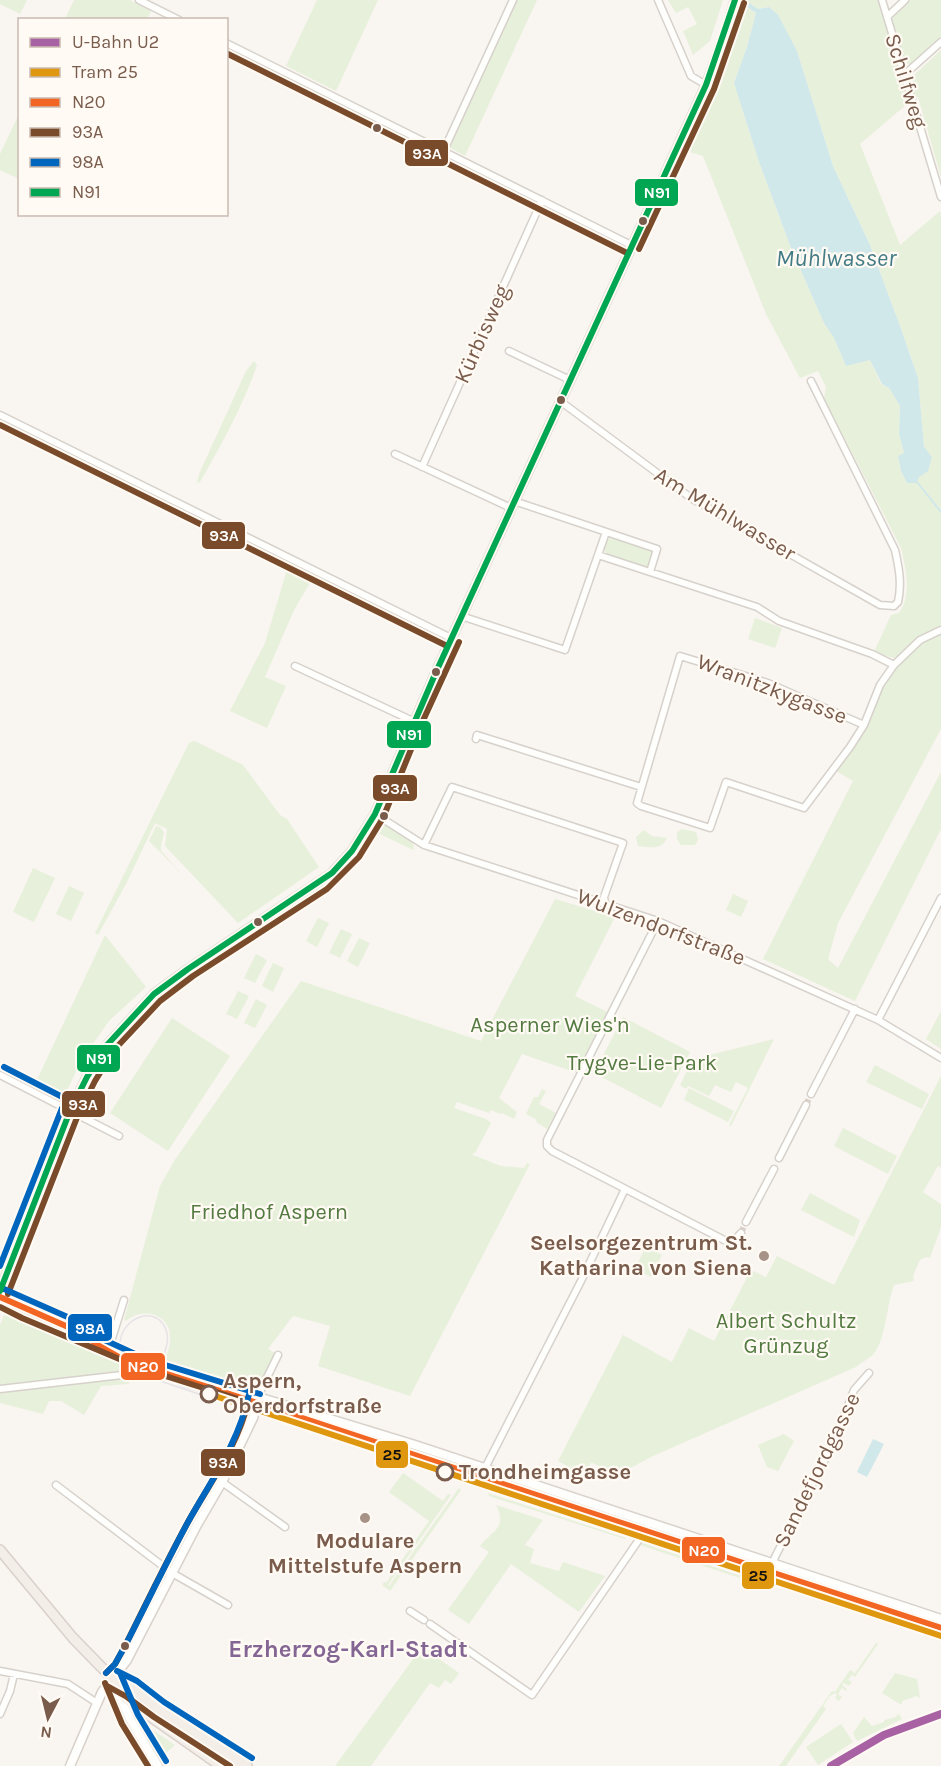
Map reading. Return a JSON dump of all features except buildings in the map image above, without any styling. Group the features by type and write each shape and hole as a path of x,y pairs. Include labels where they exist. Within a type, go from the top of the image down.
{"main road":[{"path":"0,1550 73,1638 113,1679 125,1698 221,1766"},
{"path":"113,1679 132,1689 247,1766"},
{"path":"209,1758 215,1754 235,1766"}],"street":[{"path":"140,0 175,18"},
{"path":"444,150 513,0"},
{"path":"658,0 692,76 706,85"},
{"path":"0,1291 70,1111 107,1045 154,994 332,873 352,851 375,814 413,721 706,85 735,0"},
{"name":"Schilfweg","path":"882,0 941,197"},
{"path":"887,16 905,0"},
{"path":"904,75 941,42"},
{"path":"228,44 631,245"},
{"name":"Kürbisweg","path":"422,467 542,200"},
{"path":"509,351 570,380"},
{"name":"Am Mühlwasser","path":"560,401 691,498 880,605 890,607 898,602 900,574 895,550 811,381"},
{"path":"0,415 452,638"},
{"path":"395,454 513,504 657,549 650,572"},
{"path":"461,616 565,650 606,532"},
{"path":"598,555 757,607 780,621 872,654 894,665"},
{"path":"476,739 477,735 641,787 638,801 641,806 710,828 726,782 804,808 864,725 880,685 894,665 921,640 941,630"},
{"name":"Wranitzkygasse","path":"641,787 680,656 768,682 864,725"},
{"path":"295,666 413,721"},
{"path":"424,845 452,788 623,843 604,897 605,903"},
{"name":"Wulzendorfstraße","path":"375,814 424,845 658,921 878,1020 941,1058"},
{"path":"878,1020 941,898"},
{"path":"658,921 547,1140 547,1146 552,1151 726,1241 734,1242 741,1233"},
{"path":"811,1094 855,1009"},
{"path":"0,1075 118,1136"},
{"path":"779,1158 806,1105"},
{"path":"746,1222 774,1169"},
{"path":"480,1477 581,1281 625,1189"},
{"path":"0,1297 84,1334 93,1344 145,1364"},
{"path":"109,1349 124,1300"},
{"path":"109,1349 117,1356 485,1468 648,1527"},
{"path":"70,1766 102,1692 122,1668 133,1650 222,1482 253,1418 258,1400 278,1355"},
{"path":"0,1389 122,1375 145,1364"},
{"name":"Sandefjordgasse","path":"772,1567 834,1442 854,1390 869,1373"},
{"path":"258,1400 480,1477 941,1618"},
{"path":"222,1482 285,1527"},
{"path":"56,1485 172,1573 228,1605"},
{"path":"410,1611 532,1695 648,1527"},
{"path":"772,1567 941,1628"},
{"path":"0,1671 68,1684 97,1703"},
{"path":"0,1714 10,1691 14,1674"},
{"path":"113,1679 130,1719 158,1766"}],"green space":[{"path":"0,0 27,0 20,14 0,4"},
{"path":"74,0 130,0 151,11 148,18 65,18"},
{"path":"317,0 378,0 336,91 286,66"},
{"path":"516,0 537,0 465,156 449,147"},
{"path":"668,0 723,0 710,41 693,55 683,31 697,24 688,7 676,13"},
{"path":"745,0 878,0 908,103 860,144 900,245 940,211 941,215 941,627 916,640 897,659 874,652 891,615 899,613 906,598 906,573 901,548 824,398 826,387 818,371 800,378 766,314 703,156 690,152 729,61 744,5 756,13 734,83 759,162 791,248 846,366 870,360 881,384 889,388 900,406 899,434 904,453 898,457 901,471 907,483 917,483 919,477 930,466 930,459 924,447 918,378 900,326 870,245 833,166 797,51 777,15 769,7 758,9"},
{"path":"910,0 941,0 941,38 911,65 905,63 891,17"},
{"path":"941,50 941,177 912,81 914,75"},
{"path":"18,116 18,179 0,170 0,154"},
{"path":"254,361 257,365 224,440 200,482 197,483 246,371"},
{"path":"612,538 650,550 653,555 649,565 643,567 606,555 604,549 607,540"},
{"path":"289,563 314,576 294,610 265,677 286,686 267,728 230,711 265,643"},
{"path":"755,618 782,628 775,648 748,639"},
{"path":"941,633 941,729 838,923 828,959 838,968 941,772 941,829 855,1001 763,959 853,781 836,771 863,735 880,690 892,673 923,641"},
{"path":"195,741 243,765 280,815 287,819 319,867 238,923 165,846 167,829 155,823 126,884 98,935 95,933 189,743"},
{"path":"156,826 164,833 161,851 183,875 149,841"},
{"path":"379,826 390,827 413,843 413,850 376,832"},
{"path":"682,829 696,832 698,840 695,845 681,845 677,839 677,832"},
{"path":"644,830 652,836 667,838 658,847 638,846 636,837"},
{"path":"33,868 55,878 34,922 13,912"},
{"path":"69,886 84,893 71,921 56,914"},
{"path":"733,894 748,901 741,917 726,910"},
{"name":"Friedhof Aspern","path":"555,899 615,917 575,996 607,1012 577,1073 522,1054 499,1098 517,1112 514,1119 502,1113 491,1110 489,1113 457,1102 454,1108 486,1119 491,1123 473,1155 501,1166 524,1168 527,1163 530,1164 410,1396 318,1366 330,1326 293,1316 268,1349 275,1353 259,1386 228,1381 165,1360 170,1339 168,1328 160,1317 139,1314 124,1320 160,1186 174,1161 301,981 481,1041"},
{"path":"318,918 329,923 317,947 306,941"},
{"path":"341,929 352,934 340,958 329,953"},
{"path":"105,935 146,987 109,1021 83,1058 64,1096 36,1082"},
{"path":"359,938 370,943 358,967 347,961"},
{"path":"256,954 267,960 255,983 244,978"},
{"path":"273,963 284,968 273,992 262,986"},
{"path":"238,991 249,996 237,1019 226,1014"},
{"path":"256,999 267,1005 255,1028 244,1023"},
{"path":"941,1011 941,1049 926,1039"},
{"name":"Trygve-Lie-Park","path":"623,1017 690,1052 661,1108 594,1073"},
{"path":"172,1018 230,1056 168,1151 110,1113"},
{"path":"774,1039 731,1126 729,1125 748,1088 736,1082 731,1092 715,1085 709,1096 688,1086 686,1089 680,1085 693,1059"},
{"path":"875,1065 929,1094 922,1109 866,1082"},
{"name":"Albert Schultz Grünzug","path":"941,1076 941,1168 938,1166 923,1192 941,1204 941,1227 930,1258 920,1260 913,1276 914,1281 894,1285 882,1338 873,1354 856,1367 653,1456 619,1474 617,1468 613,1477 607,1474 609,1471 591,1462 587,1471 577,1465 573,1469 558,1461 623,1335 672,1362 689,1328 714,1341 751,1270 766,1277 777,1256 834,1285"},
{"path":"689,1088 734,1111 728,1122 684,1100"},
{"path":"542,1089 546,1091 539,1104 556,1113 547,1129 526,1114 534,1097 538,1097"},
{"path":"843,1128 897,1156 888,1174 834,1146"},
{"path":"810,1193 860,1220 854,1237 801,1210"},
{"path":"646,1246 662,1255 651,1277 635,1269"},
{"path":"9,1311 56,1330 122,1362 130,1371 129,1384 101,1386 84,1415 61,1401 49,1401 43,1414 0,1403 0,1325 5,1313"},
{"path":"784,1434 794,1441 778,1471 767,1467 758,1445"},
{"path":"403,1473 443,1501 448,1494 451,1495 389,1586 459,1488 461,1490 390,1591 382,1585 386,1583 429,1521 389,1492"},
{"path":"488,1493 626,1538 489,1496"},
{"path":"496,1505 543,1520 525,1545 534,1549 530,1563 559,1571 563,1562 605,1576 579,1612 511,1564 469,1624 448,1610 489,1552 480,1546 499,1524"},
{"path":"643,1543 750,1579 746,1580 640,1545"},
{"path":"876,1643 878,1644 855,1677 852,1675 848,1680 852,1682 849,1686 844,1683 842,1685 847,1689 846,1691 842,1688 838,1694 842,1697 839,1701 835,1698 837,1695 835,1693 830,1696 823,1706 826,1709 786,1766 779,1766 832,1691 835,1692 850,1670 855,1673"},
{"path":"422,1647 459,1673 451,1684 445,1680 439,1688 430,1683 371,1766 335,1766"},
{"path":"895,1673 917,1679 920,1698 917,1696 902,1701 900,1704 882,1693"},
{"path":"899,1714 902,1719 857,1741 853,1733 864,1717 872,1726"},
{"path":"141,1722 175,1745 160,1758 138,1724"},
{"path":"841,1724 853,1742 818,1765 806,1747"}],"water":[{"name":"Mühlwasser","path":"737,0 745,0 758,9 769,7 778,15 797,51 833,166 870,245 918,378 924,447 932,457 928,471 919,477 917,483 907,483 901,471 898,456 904,453 899,434 900,406 889,388 882,384 870,360 846,366 791,248 759,162 734,83 756,13"},
{"path":"873,1439 884,1444 867,1477 857,1472"}],"waterway":[{"name":"Mühlwasser","path":"917,482 941,512"}],"tunnel":[{"path":"806,1105 811,1094"},
{"path":"741,1233 746,1222"}],"tram line":[{"path":"209,1394 181,1386 167,1377 162,1366 168,1339 163,1323 148,1316 140,1317 126,1327 121,1336 120,1351 123,1359 132,1369 140,1374 219,1401"},
{"name":"25","path":"209,1394 941,1636"}],"metro line":[{"name":"U2","path":"831,1766 884,1735 941,1714"}],"transit line":[{"name":"N91","path":"0,1291 70,1111 107,1045 154,994 332,873 352,851 375,814 436,672 706,85 735,0"},
{"name":"93A","path":"639,249 714,89 744,3"},
{"name":"93A","path":"228,54 627,253"},
{"name":"93A","path":"0,425 447,646"},
{"name":"93A","path":"8,1294 78,1115 114,1050 160,1001 193,976 327,889 359,857 383,818 421,725 459,642"},
{"name":"98A","path":"4,1067 74,1103"},
{"name":"98A","path":"0,1266 62,1108"},
{"name":"98A","path":"4,1289 88,1326 98,1337 146,1359 260,1394"},
{"name":"N20","path":"0,1297 84,1334 96,1344 126,1361 941,1628"},
{"name":"93A","path":"0,1307 143,1369 248,1402 230,1449 180,1537 125,1646 115,1664 106,1673"},
{"name":"98A","path":"106,1673 115,1664 125,1646 188,1522 223,1461 238,1428 249,1394"},
{"name":"98A","path":"117,1671 137,1681 164,1702 252,1758"},
{"name":"98A","path":"121,1675 138,1715 166,1761"},
{"name":"93A","path":"105,1683 122,1724 148,1766"},
{"name":"93A","path":"109,1687 230,1766"}],"place":[{"name":"Seelsorgezentrum St. Katharina von Siena","path":"764,1256"},
{"name":"Aspern, Oberdorfstraße","path":"209,1394"},
{"name":"Trondheimgasse","path":"445,1472"},
{"name":"Modulare Mittelstufe Aspern","path":"365,1518"}],"district":[{"name":"Erzherzog-Karl-Stadt","path":"348,1649"}],"park label":[{"name":"Asperner Wies'n","path":"550,1025"}]}
